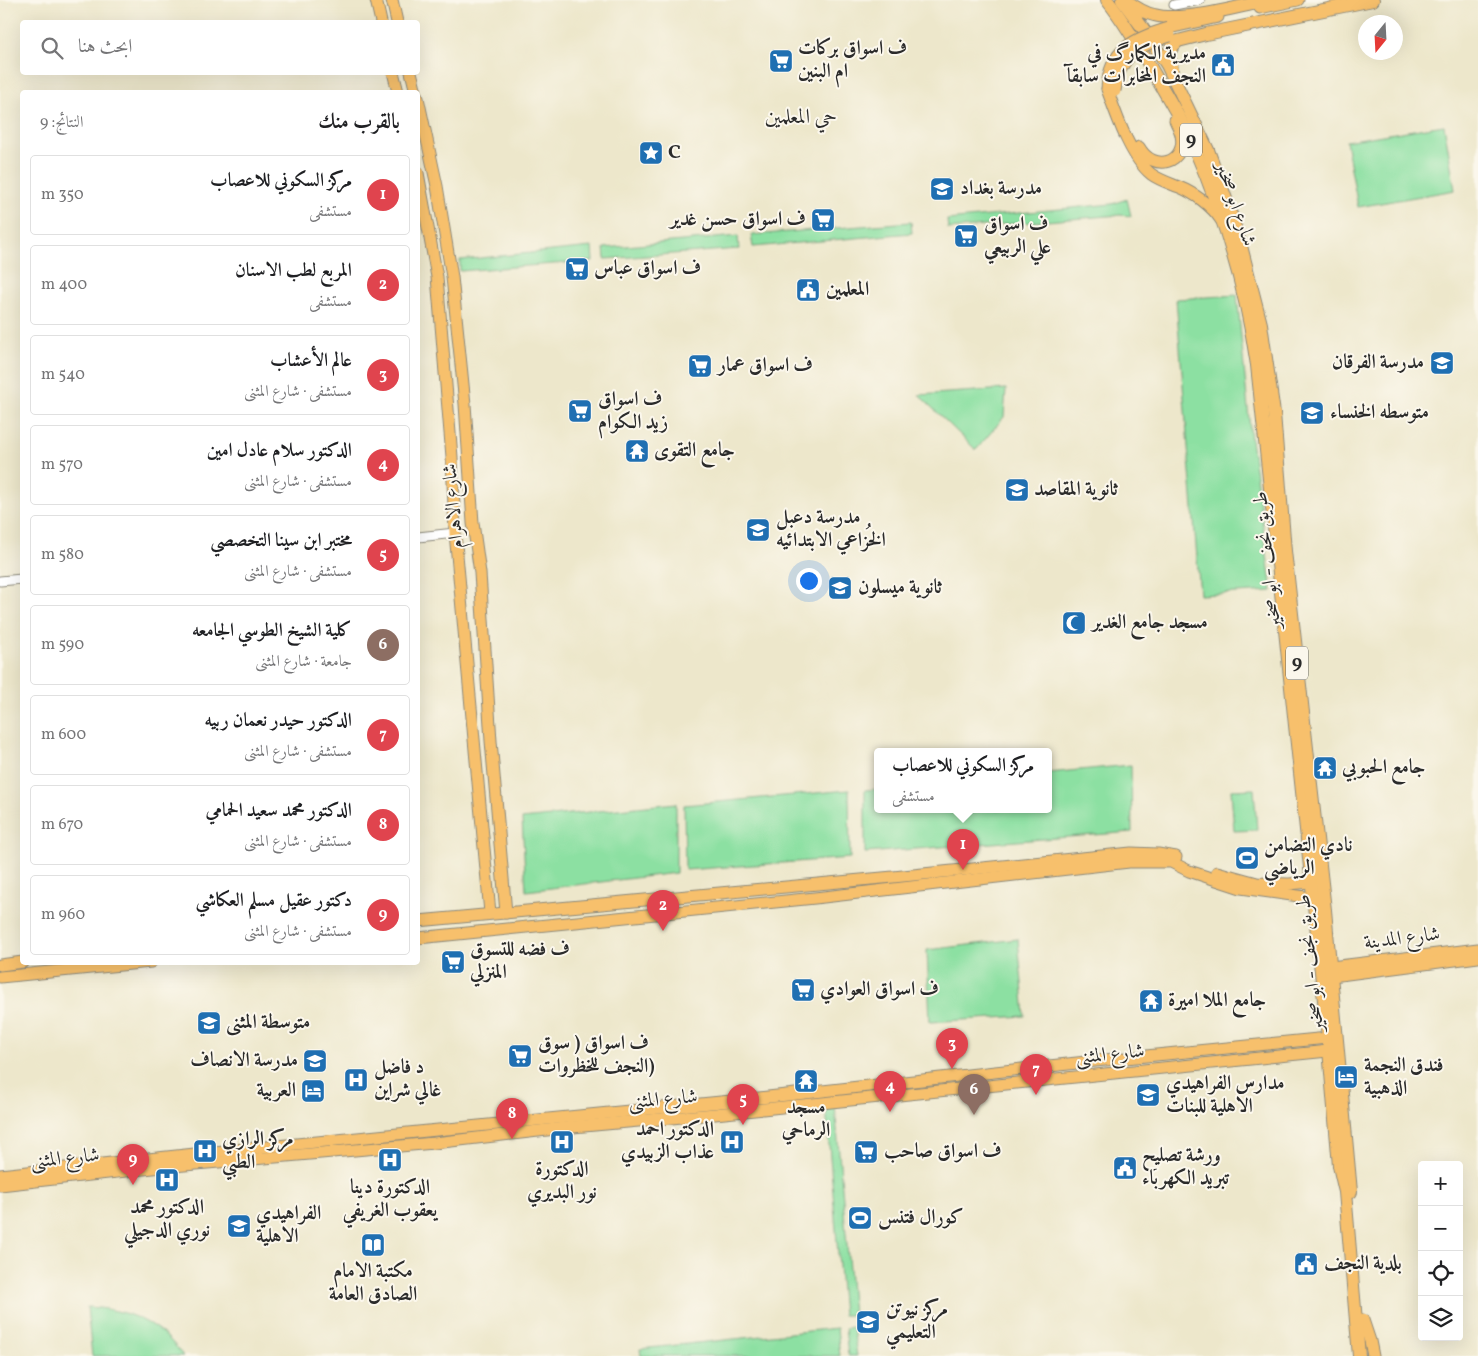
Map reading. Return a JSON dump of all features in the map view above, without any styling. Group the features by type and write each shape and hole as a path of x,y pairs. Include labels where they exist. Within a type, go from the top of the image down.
{"highway":[{"name":"شارع ابو صخير","path":"1107,0 1138,45 1182,122 1194,147 1224,226 1244,295"},
{"name":"طريق نجف - ابو صخير","path":"1122,0 1157,49 1218,174 1244,255 1261,324 1311,882 1339,1166 1345,1192 1359,1356"},
{"path":"1126,0 1144,12 1170,17 1277,6"},
{"path":"1180,93 1169,54 1172,47 1178,41 1373,0"},
{"name":"طريق نجف - ابو صخير","path":"1244,295 1266,390"},
{"name":"طريق نجف - ابو صخير","path":"1268,414 1331,971 1366,1356"},
{"path":"1339,1166 1340,1234 1352,1356"}],"main road":[{"path":"376,0 380,19 396,17 392,0"},
{"path":"1224,226 1218,215 1196,196 1159,178 1144,167 1128,140 1111,90 1121,67 1132,53 1170,32 1298,0"},
{"path":"1277,6 1349,0"},
{"path":"394,75 398,90"},
{"path":"412,75 416,90"},
{"path":"1111,90 1144,155 1149,160 1158,163 1178,155 1182,136 1160,84"},
{"name":"شارع الاهرام","path":"420,107 438,186 452,277 465,404 469,474 480,573 491,741 506,913"},
{"name":"شارع الاهرام","path":"420,185 437,277 452,457 455,533 490,914"},
{"path":"452,457 459,460 468,457"},
{"path":"453,475 460,470 469,474"},
{"path":"468,678 479,682 487,675"},
{"path":"470,695 475,689 479,688 488,694"},
{"path":"484,853 501,852"},
{"path":"420,921 1131,853 1172,856 1257,883 1289,884 1311,882"},
{"path":"420,938 896,889 1128,862 1171,862 1189,871 1241,888 1313,898"},
{"path":"926,885 922,881 924,878 949,876 959,870"},
{"path":"893,877 900,881 896,889"},
{"name":"شارع المدينة","path":"1331,971 1478,948"},
{"name":"شارع المدينة","path":"1331,971 1478,957"},
{"path":"0,965 20,962"},
{"path":"0,978 119,965"},
{"name":"شارع المثنى","path":"175,1161 407,1132 731,1101 986,1073 1328,1044"},
{"name":"شارع المثنى","path":"0,1175 392,1146 964,1089 1328,1044"},
{"path":"986,1073 980,1080 984,1086 987,1086"},
{"path":"960,1076 967,1081 964,1089"},
{"path":"407,1132 405,1139 410,1144"},
{"path":"391,1134 397,1140 395,1145 392,1146"},
{"name":"شارع المثنى","path":"0,1185 161,1162"},
{"path":"1363,1320 1373,1356"}],"street":[{"path":"1174,5 1200,0"},
{"path":"420,537 455,533"},
{"path":"0,581 20,578"}],"green space":[{"path":"1444,125 1455,190 1358,207 1346,141"},
{"path":"1127,199 1131,216 1120,215 948,229 947,220 1112,204"},
{"path":"911,222 912,233 753,247 751,235"},
{"path":"738,236 739,249 605,259 604,248"},
{"path":"592,247 593,261 460,271 460,260"},
{"path":"1237,295 1251,440 1272,591 1200,595 1176,299"},
{"path":"1006,389 1004,417 976,450 919,395"},
{"path":"1131,765 1132,832 865,853 865,790 874,789 874,813 1052,813 1052,773"},
{"path":"1254,789 1257,830 1234,831 1231,790"},
{"path":"849,790 850,858 685,870 684,805"},
{"path":"676,803 676,873 526,891 522,819"},
{"path":"1018,939 1025,1016 930,1022 927,950"},
{"path":"835,1106 853,1315 843,1315 826,1108"},
{"path":"87,1307 128,1314 153,1326 174,1344 183,1356 92,1356"},
{"path":"853,1327 857,1356 848,1356 845,1328"},
{"path":"837,1328 840,1356 641,1356 640,1349"}],"place":[{"name":"ف اسواق بركات ام البنين","path":"781,61"},
{"name":"مديرية الكمارگ في النجف المخابرات سابقآ","path":"1223,65"},
{"name":"C","path":"651,153"},
{"name":"مدرسة بغداد","path":"942,189"},
{"name":"ف اسواق حسن غدير","path":"823,220"},
{"name":"ف اسواق علي الربيعي","path":"966,236"},
{"name":"ف اسواق عباس","path":"577,269"},
{"name":"المعلمين","path":"808,290"},
{"name":"مدرسة الفرقان","path":"1442,363"},
{"name":"ف اسواق عمار","path":"700,366"},
{"name":"ف اسواق زيد الكوام","path":"580,411"},
{"name":"متوسطه الخنساء","path":"1312,413"},
{"name":"جامع التقوى","path":"637,451"},
{"name":"ثانوية المقاصد","path":"1017,490"},
{"name":"مدرسة دعبل الخُزاعي الابتدائيه","path":"758,530"},
{"name":"ثانوية ميسلون","path":"840,588"},
{"name":"مسجد جامع الغدير","path":"1074,623"},
{"name":"جامع الحبوبي","path":"1325,768"},
{"name":"نادي التضامن الرياضي","path":"1247,858"},
{"name":"مركز السكوني للاعصاب","path":"963,870"},
{"name":"المربع لطب الاسنان","path":"663,931"},
{"name":"ف فضه للتسوق المنزلي","path":"453,962"},
{"name":"ف اسواق العوادي","path":"803,990"},
{"name":"جامع الملا اميرة","path":"1151,1001"},
{"name":"متوسطة المثنى","path":"209,1023"},
{"name":"ف اسواق ( سوق النجف للخظروات)","path":"520,1056"},
{"name":"مدرسة الانصاف","path":"315,1061"},
{"name":"عالم الأعشاب","path":"952,1069"},
{"name":"فندق النجمة الذهبية","path":"1346,1077"},
{"name":"د فاضل غالي شراين","path":"356,1080"},
{"name":"مسجد الرماحي","path":"806,1081"},
{"name":"العربية","path":"313,1091"},
{"name":"الدكتور حيدر نعمان ربيه","path":"1036,1095"},
{"name":"مدارس الفراهيدي الاهلية للبنات","path":"1148,1095"},
{"name":"الدكتور سلام عادل امين","path":"890,1112"},
{"name":"كلية الشيخ الطوسي الجامعه","path":"974,1115"},
{"name":"مختبر ابن سينا التخصصي","path":"743,1125"},
{"name":"الدكتور محمد سعيد الحمامي","path":"512,1139"},
{"name":"الدكتورة نور البديري","path":"562,1142"},
{"name":"الدكتور احمد عذاب الزبيدي","path":"732,1142"},
{"name":"مركز الرازي الطبي","path":"205,1151"},
{"name":"ف اسواق صاحب","path":"866,1152"},
{"name":"الدكتورة دينا يعقوب الغريفي","path":"390,1160"},
{"name":"ورشة تصليح تبريد الكهرباء","path":"1125,1168"},
{"name":"الدكتور محمد نوري الدجيلي","path":"167,1180"},
{"name":"دكتور عقيل مسلم العكاشي","path":"133,1185"},
{"name":"كورال فتنس","path":"860,1218"},
{"name":"الفراهيدي الاهلية","path":"239,1226"},
{"name":"مكتبة الامام الصادق العامة","path":"373,1245"},
{"name":"بلدية النجف","path":"1306,1264"},
{"name":"مركز نيوتن التعليمي","path":"868,1322"}],"district":[{"name":"حي المعلمين","path":"801,117"}]}
